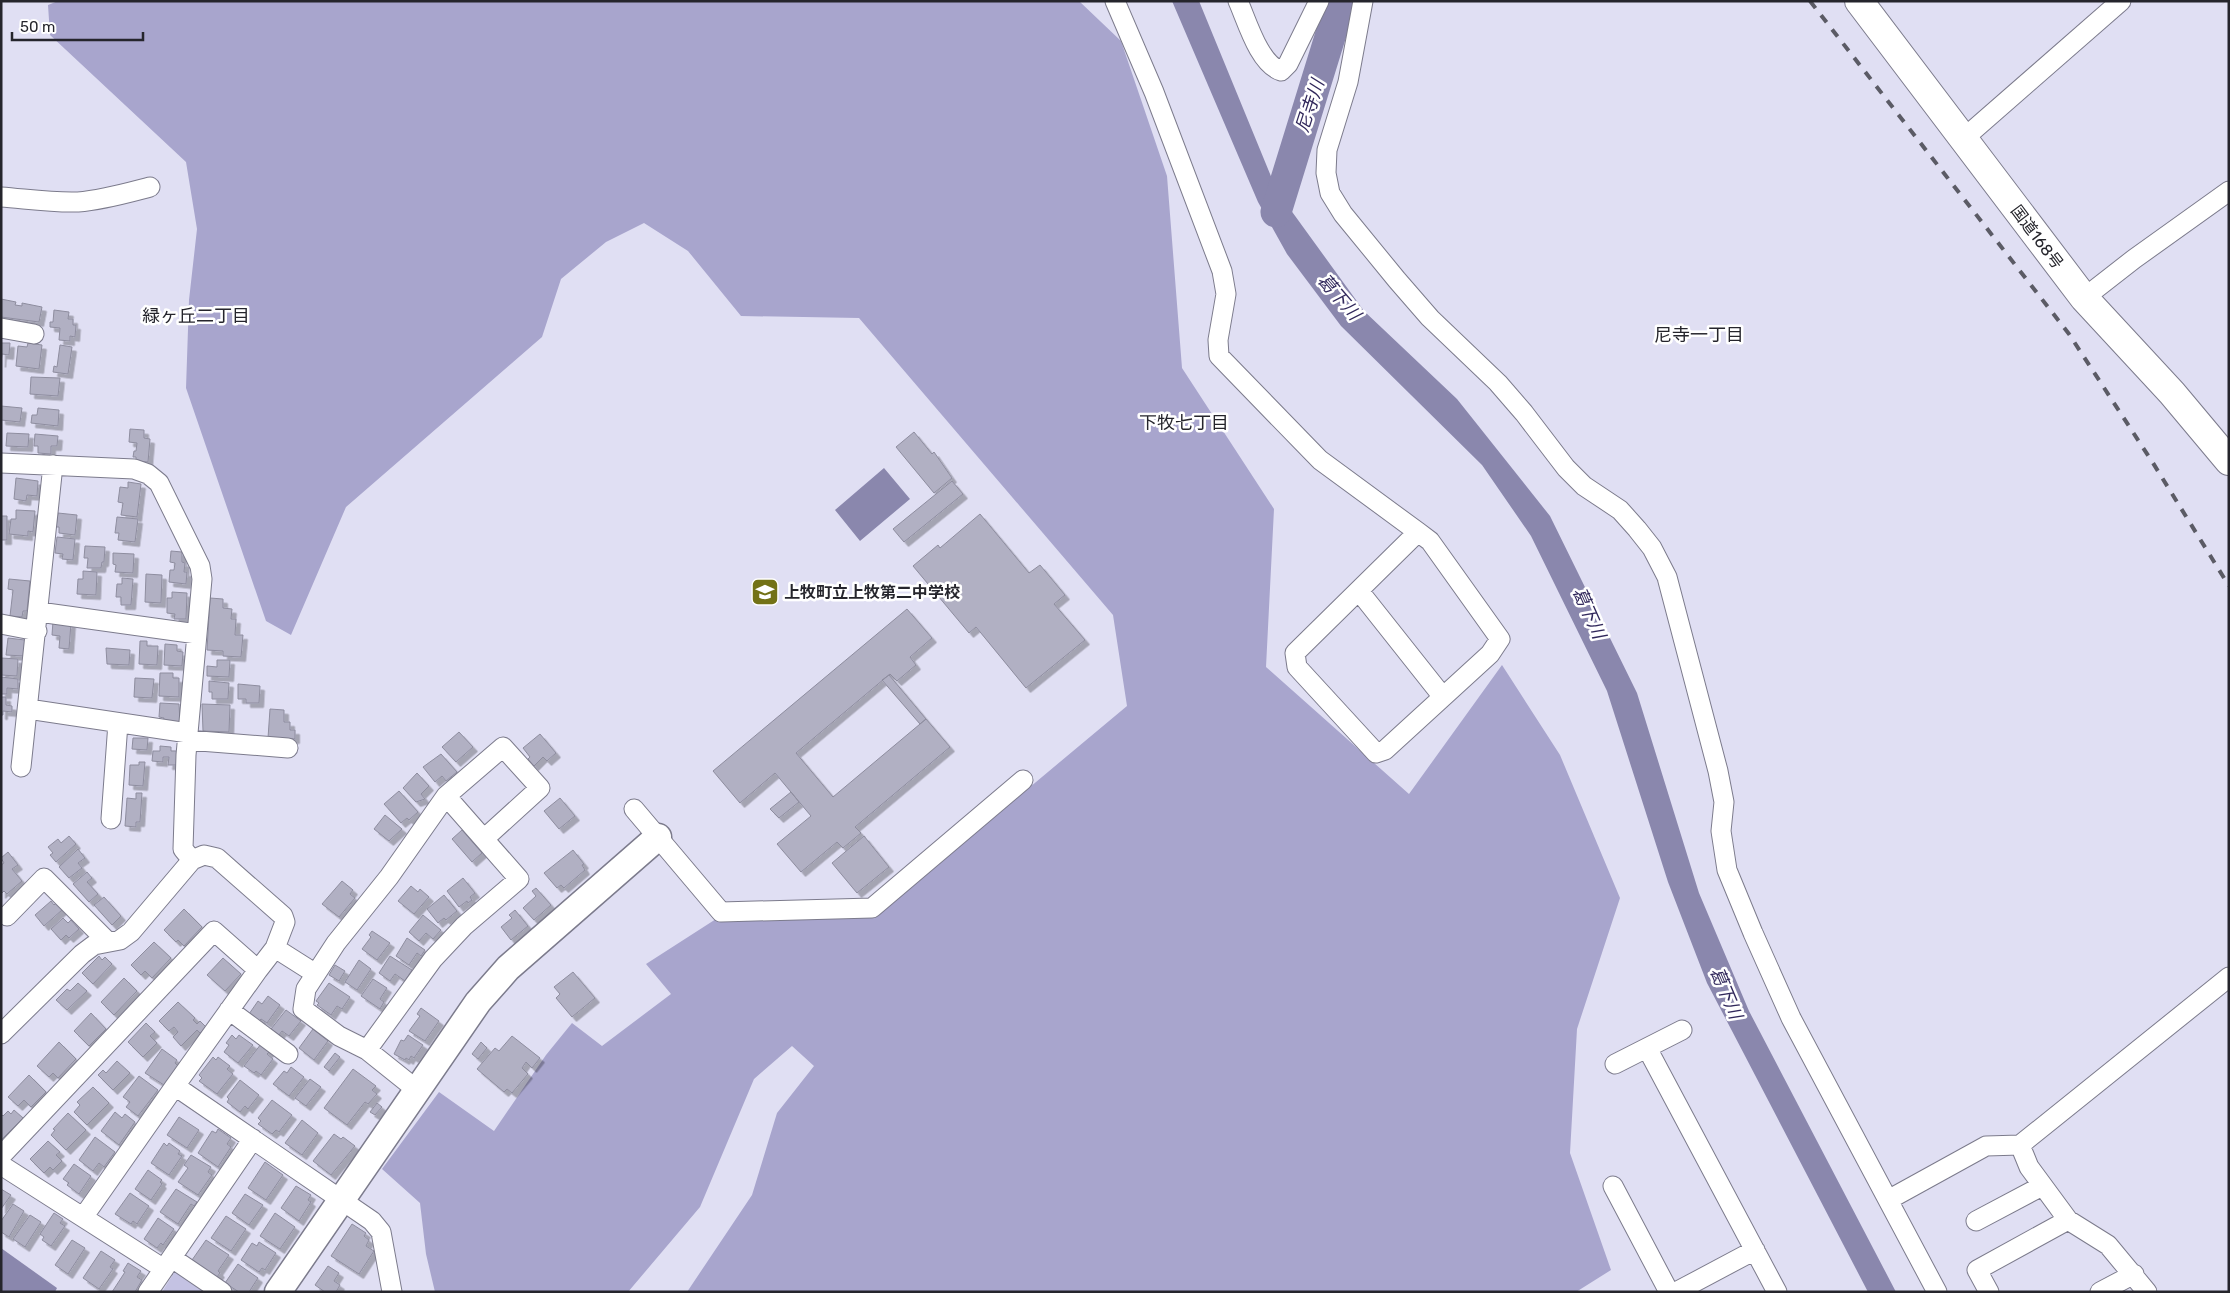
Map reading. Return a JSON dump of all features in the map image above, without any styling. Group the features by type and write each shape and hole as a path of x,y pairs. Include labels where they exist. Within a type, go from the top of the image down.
{"highway":[{"name":"国道168号","path":"1859,1 1962,140 2084,298 2172,393 2229,461"}],"street":[{"path":"1115,1 1154,92 1222,271 1226,294 1218,340 1219,356 1320,460 1418,532 1430,541 1500,639 1490,654 1385,750 1376,753 1297,667 1296,653 1418,532"},
{"path":"1238,1 1261,53 1272,68 1281,71 1288,64 1319,1"},
{"path":"1363,1 1348,82 1327,150 1326,173 1330,193 1343,214 1397,280 1430,318 1498,383 1524,413 1566,468 1584,486 1620,510 1638,529 1652,548 1667,577 1718,771 1724,802 1721,831 1728,870 1791,1018 1937,1292"},
{"path":"1962,140 2121,1"},
{"path":"1,197 80,202 150,187"},
{"path":"2084,298 2134,259 2229,191"},
{"path":"1,328 34,334"},
{"path":"1,463 134,469 148,474 159,483 200,566 202,579 187,737 184,849 192,860"},
{"path":"21,766 37,631 53,465"},
{"path":"1358,591 1443,697"},
{"path":"39,612 197,634"},
{"path":"1,624 37,631"},
{"path":"28,709 118,723 187,737 288,748"},
{"path":"111,819 118,723"},
{"path":"417,1090 367,1050 339,1036 303,1009 306,989 336,943 389,877 446,796 503,747 540,788 485,838"},
{"path":"634,809 722,912 872,908 1023,780"},
{"path":"367,1050 433,959 464,926 519,879 485,838 446,796"},
{"path":"278,1292 464,1020 498,979 658,837"},
{"path":"1,1034 82,954 94,945 120,940 131,932 192,860 204,855 217,858 283,916 285,922 275,948 84,1216"},
{"path":"7,916 44,878 107,941"},
{"path":"1,1156 214,931 258,970"},
{"path":"275,948 316,974"},
{"path":"1888,1200 1986,1146 1993,1144 2020,1145 2229,977"},
{"path":"229,1010 288,1054"},
{"path":"1616,1064 1682,1030"},
{"path":"1647,1048 1777,1292"},
{"path":"175,1086 372,1221 381,1232 392,1292"},
{"path":"148,1292 253,1140"},
{"path":"2020,1145 2029,1167 2068,1220 2108,1245 2147,1292"},
{"path":"1,1165 84,1216 222,1292"},
{"path":"1612,1186 1669,1292"},
{"path":"1976,1221 2042,1186"},
{"path":"1989,1292 1977,1270 2068,1220"},
{"path":"1676,1292 1755,1250"},
{"path":"2100,1292 2134,1274"}],"shaded area":[{"path":"58,1 1079,1 1121,41 1167,176 1182,368 1274,509 1266,667 1409,794 1502,665 1560,755 1620,898 1577,1029 1570,1153 1611,1270 1576,1292 687,1292 752,1195 777,1113 814,1066 792,1046 754,1079 700,1207 628,1292 435,1292 426,1254 420,1203 382,1169 439,1092 494,1131 546,1055 572,1023 602,1046 671,994 646,964 716,919 879,913 1127,706 1113,615 859,318 741,316 688,251 644,223 606,242 561,279 542,337 346,507 291,635 266,621 186,388 189,300 197,229 186,162 50,35 48,5"},
{"path":"177,1268 211,1292 162,1292"}],"water":[{"name":"葛下川","path":"1172,1 1199,1 1277,191 1364,311 1457,399 1550,516 1637,693 1699,893 1749,1011 1896,1292 1868,1292 1707,983 1668,882 1607,691 1531,536 1482,465 1341,326 1287,254 1258,202"},
{"path":"884,468 910,499 860,541 835,510"},
{"path":"1,1248 57,1288 55,1292 1,1292"}],"building":[{"path":"1,299 16,302 15,305 22,306 22,303 42,307 39,322 1,317"},
{"path":"54,310 69,312 68,319 73,319 73,325 76,325 75,337 70,336 70,341 59,340 60,328 50,327 50,322 53,322"},
{"path":"1,343 10,343 9,355 2,354 1,363"},
{"path":"28,343 42,345 39,369 16,366 18,346 27,347"},
{"path":"60,345 72,347 68,374 53,372 54,366 57,367"},
{"path":"31,377 60,378 58,396 30,394"},
{"path":"1,406 22,408 20,422 1,420"},
{"path":"38,408 59,410 58,426 31,423 32,415 37,415"},
{"path":"130,429 144,430 144,438 150,439 148,462 136,461 136,457 133,457 137,443 129,442"},
{"path":"914,432 932,454 934,452 952,478 934,493 896,447"},
{"path":"7,433 29,434 28,447 6,446"},
{"path":"35,434 58,436 57,446 51,446 51,454 38,453 38,446 34,446"},
{"path":"16,478 38,481 37,496 27,495 26,501 14,499"},
{"path":"952,481 963,494 904,542 893,529"},
{"path":"128,482 141,484 137,517 121,515 123,503 118,502 120,487 128,488"},
{"path":"16,510 35,511 33,532 28,531 28,536 9,534 11,519 16,519"},
{"path":"58,513 77,515 75,535 59,533 59,527 56,527"},
{"path":"980,514 1029,573 1040,565 1065,595 1054,604 1085,640 1026,688 976,627 969,633 913,566 938,545 940,548"},
{"path":"1,516 7,516 7,540 1,540"},
{"path":"117,517 138,519 135,542 118,540 119,533 115,533"},
{"path":"57,537 75,539 73,560 62,559 63,554 55,553"},
{"path":"85,546 105,547 104,562 102,562 101,568 87,568 88,558 84,558"},
{"path":"171,551 182,552 182,562 185,563 184,572 187,572 186,584 169,582 170,570 174,570 175,563 170,562"},
{"path":"113,553 134,554 133,573 115,572 116,565 113,564"},
{"path":"83,571 97,572 96,595 77,594 78,579 83,579"},
{"path":"146,574 162,575 161,603 145,602"},
{"path":"122,578 133,579 131,605 121,605 121,597 116,597 117,584 122,584"},
{"path":"9,579 30,581 27,611 23,611 22,617 10,616 13,590 8,589"},
{"path":"172,592 187,593 186,619 174,619 175,614 167,613 167,598 172,598"},
{"path":"210,598 223,599 223,608 232,609 231,619 236,619 235,635 243,635 241,657 223,656 223,651 207,650"},
{"path":"907,609 932,638 910,657 916,665 897,681 890,674 796,753 833,797 926,719 950,747 855,827 861,833 843,848 837,842 801,872 777,844 811,816 775,773 740,803 713,771"},
{"path":"53,621 71,623 69,649 59,648 60,636 52,635"},
{"path":"8,638 25,640 24,656 6,655"},
{"path":"140,641 147,641 147,646 158,646 157,665 139,664"},
{"path":"165,644 177,645 177,651 183,652 182,666 164,665"},
{"path":"106,648 130,650 129,665 107,664"},
{"path":"1,658 18,659 17,676 1,675"},
{"path":"217,660 230,660 229,677 207,676 207,666 217,667"},
{"path":"160,673 173,673 173,678 179,678 179,697 159,696"},
{"path":"889,675 926,719 920,724 882,680"},
{"path":"1,677 18,679 18,689 7,688 7,694 1,694"},
{"path":"135,678 154,679 152,698 134,697"},
{"path":"209,681 229,683 228,699 212,699 212,692 209,692"},
{"path":"238,684 260,686 259,703 246,703 246,699 238,699"},
{"path":"1,697 6,697 6,705 12,706 12,712 3,711 3,715 1,715"},
{"path":"160,703 179,704 180,723 163,722 164,718 159,717"},
{"path":"202,704 230,705 229,732 203,731"},
{"path":"270,709 284,710 284,722 290,722 290,730 295,730 295,739 268,738"},
{"path":"459,732 473,747 456,762 442,747"},
{"path":"540,734 556,753 547,761 543,757 534,766 523,748"},
{"path":"133,738 148,738 147,750 132,749"},
{"path":"160,746 171,747 171,751 178,751 177,765 168,765 169,757 163,757 163,762 152,761 153,751 160,751"},
{"path":"441,754 457,772 446,781 442,776 435,782 423,767"},
{"path":"139,762 145,762 143,786 129,785 130,765 139,765"},
{"path":"417,773 429,786 421,794 425,799 416,802 403,788"},
{"path":"399,791 418,812 409,820 407,818 401,823 384,804"},
{"path":"791,792 799,802 779,818 770,809"},
{"path":"136,793 142,793 140,822 136,822 136,827 125,826 127,798 136,799"},
{"path":"560,798 575,816 559,829 544,811"},
{"path":"385,815 402,829 389,841 374,829"},
{"path":"462,830 482,853 472,862 452,839"},
{"path":"69,836 76,844 56,862 50,855 53,853 48,847 58,839 61,843"},
{"path":"864,836 889,867 857,893 832,863"},
{"path":"78,849 85,858 78,863 82,868 69,878 59,867"},
{"path":"573,850 584,864 582,865 585,870 564,888 561,885 557,888 544,873"},
{"path":"8,852 18,865 12,869 22,881 7,894 4,891 1,894 1,865 4,863 1,858"},
{"path":"87,872 92,878 87,882 98,894 89,902 73,884"},
{"path":"463,878 475,893 470,897 472,900 459,907 447,891"},
{"path":"342,881 353,890 350,894 355,898 339,917 322,904"},
{"path":"411,886 418,892 420,889 429,897 414,914 398,901"},
{"path":"536,888 551,905 534,920 523,908 536,896 532,891"},
{"path":"444,895 457,911 446,920 444,918 438,923 427,909"},
{"path":"104,897 121,916 112,925 94,905"},
{"path":"51,901 54,905 56,903 62,910 44,926 35,915"},
{"path":"184,909 202,927 184,946 178,940 176,942 164,930"},
{"path":"515,910 528,926 511,940 501,927 512,918 509,915"},
{"path":"423,915 441,930 433,939 426,933 419,941 409,932"},
{"path":"63,918 68,923 71,920 79,929 69,938 66,935 61,940 51,929"},
{"path":"372,931 390,943 377,960 362,949 371,937 369,935"},
{"path":"407,938 425,950 421,956 417,953 409,965 396,956"},
{"path":"154,942 171,958 152,978 145,971 141,975 131,965"},
{"path":"99,956 102,960 105,957 112,964 93,984 82,973"},
{"path":"390,956 412,970 405,981 395,974 390,981 379,973"},
{"path":"223,958 241,974 225,991 207,975"},
{"path":"359,960 371,969 357,990 345,982"},
{"path":"335,965 345,971 339,981 329,975"},
{"path":"573,972 595,998 572,1017 556,998 560,994 554,987"},
{"path":"124,978 137,991 114,1015 101,1002"},
{"path":"373,979 387,988 380,999 384,1002 380,1009 361,996"},
{"path":"78,983 87,991 67,1010 56,1000 67,989 70,991"},
{"path":"329,983 350,997 342,1009 337,1006 331,1015 317,1005 319,1003 316,1001"},
{"path":"268,996 280,1005 267,1023 261,1019 259,1021 249,1014 258,1001 262,1004"},
{"path":"178,1002 195,1018 193,1020 197,1024 200,1021 206,1027 200,1033 197,1030 181,1046 173,1037 178,1032 174,1027 169,1031 159,1021"},
{"path":"421,1008 439,1021 425,1041 409,1031 420,1016 417,1014"},
{"path":"286,1010 301,1021 289,1036 282,1031 279,1035 271,1029"},
{"path":"91,1013 106,1029 89,1046 74,1031"},
{"path":"146,1023 155,1032 150,1036 157,1043 143,1057 128,1042"},
{"path":"313,1029 328,1041 314,1060 299,1048"},
{"path":"232,1035 236,1039 239,1035 253,1045 238,1063 224,1052 229,1045 226,1043"},
{"path":"408,1035 423,1045 414,1058 411,1056 409,1060 406,1058 405,1060 394,1054 401,1040 404,1041"},
{"path":"512,1036 540,1058 532,1068 526,1062 522,1068 528,1074 512,1093 507,1089 504,1092 477,1069 495,1048 499,1051"},
{"path":"59,1042 76,1059 58,1078 53,1073 49,1077 37,1066"},
{"path":"481,1042 487,1048 478,1059 472,1054"},
{"path":"261,1044 270,1051 267,1054 273,1059 261,1075 256,1071 254,1073 244,1066"},
{"path":"162,1049 177,1060 175,1063 178,1066 164,1085 145,1073"},
{"path":"335,1053 340,1057 329,1071 324,1067"},
{"path":"213,1057 216,1060 218,1057 230,1066 227,1069 233,1074 217,1094 199,1081 202,1078 199,1075"},
{"path":"117,1061 130,1073 113,1090 98,1075 103,1070 106,1073"},
{"path":"291,1067 304,1077 289,1096 273,1084 284,1071 287,1073"},
{"path":"353,1069 376,1086 372,1090 377,1094 368,1104 365,1102 347,1125 324,1108"},
{"path":"29,1075 46,1092 31,1107 24,1100 18,1106 8,1097"},
{"path":"139,1076 158,1090 138,1116 126,1107 130,1102 123,1097"},
{"path":"310,1079 321,1087 306,1106 295,1098"},
{"path":"240,1080 259,1095 248,1109 245,1106 240,1112 227,1102 229,1099 227,1097"},
{"path":"93,1087 109,1103 87,1125 74,1112 80,1105 77,1102"},
{"path":"272,1100 292,1115 279,1132 276,1130 272,1134 258,1124 261,1121 258,1118"},
{"path":"377,1103 382,1107 375,1115 370,1112"},
{"path":"14,1110 23,1118 1,1140 1,1114 3,1116 8,1111 11,1114"},
{"path":"115,1112 122,1118 125,1114 135,1122 119,1145 101,1131"},
{"path":"68,1113 86,1130 66,1150 51,1135 55,1130 53,1129"},
{"path":"179,1117 199,1130 187,1148 167,1135"},
{"path":"302,1120 318,1133 302,1155 285,1143"},
{"path":"218,1129 231,1138 227,1144 231,1147 218,1167 198,1153 212,1131 216,1133"},
{"path":"334,1134 341,1139 343,1137 355,1146 331,1175 313,1161"},
{"path":"95,1137 115,1152 104,1167 99,1163 93,1171 79,1160"},
{"path":"48,1141 60,1152 56,1155 62,1161 53,1170 50,1167 44,1173 30,1159"},
{"path":"164,1143 167,1146 169,1143 180,1151 178,1154 182,1156 169,1175 151,1163"},
{"path":"191,1155 211,1167 208,1172 212,1175 198,1195 178,1182 188,1168 184,1165"},
{"path":"265,1162 283,1175 266,1200 248,1188"},
{"path":"74,1164 91,1176 79,1194 67,1185 69,1183 63,1179"},
{"path":"148,1170 162,1180 160,1182 162,1184 151,1200 135,1189"},
{"path":"296,1186 311,1195 308,1200 311,1202 299,1221 281,1208"},
{"path":"1,1189 11,1195 1,1209"},
{"path":"176,1189 197,1202 194,1206 191,1204 178,1224 160,1212"},
{"path":"130,1193 149,1206 137,1224 133,1221 131,1224 115,1214"},
{"path":"245,1194 263,1205 249,1225 232,1213"},
{"path":"13,1204 24,1211 9,1237 1,1232 1,1221"},
{"path":"54,1213 63,1219 60,1223 65,1226 51,1246 42,1240 44,1237 40,1234"},
{"path":"275,1213 295,1227 280,1249 260,1236"},
{"path":"30,1215 41,1222 25,1247 13,1239"},
{"path":"226,1216 246,1229 231,1251 211,1238"},
{"path":"158,1218 174,1229 163,1245 161,1243 157,1248 144,1239"},
{"path":"352,1224 366,1233 364,1236 369,1240 366,1246 374,1251 359,1274 331,1256"},
{"path":"72,1240 85,1248 68,1274 55,1265"},
{"path":"206,1240 229,1255 218,1271 220,1273 217,1277 192,1260"},
{"path":"259,1242 276,1253 265,1270 262,1268 259,1272 241,1260 252,1243 257,1246"},
{"path":"101,1251 115,1260 110,1267 113,1269 99,1289 83,1278"},
{"path":"128,1263 141,1271 137,1277 142,1280 135,1292 112,1292 125,1272 123,1271"},
{"path":"238,1264 258,1278 249,1292 239,1292 225,1283"},
{"path":"328,1266 339,1273 334,1281 340,1285 336,1292 325,1292 315,1285"}],"waterway":[{"name":"尼寺川","path":"1276,212 1338,11 1343,1"}],"railway":[{"path":"1810,1 2069,334 2153,463 2229,586"}],"place":[{"name":"上牧町立上牧第二中学校","path":"765,592"}],"district":[{"name":"緑ヶ丘二丁目","path":"196,316"},
{"name":"尼寺一丁目","path":"1699,335"},
{"name":"下牧七丁目","path":"1184,423"}]}
